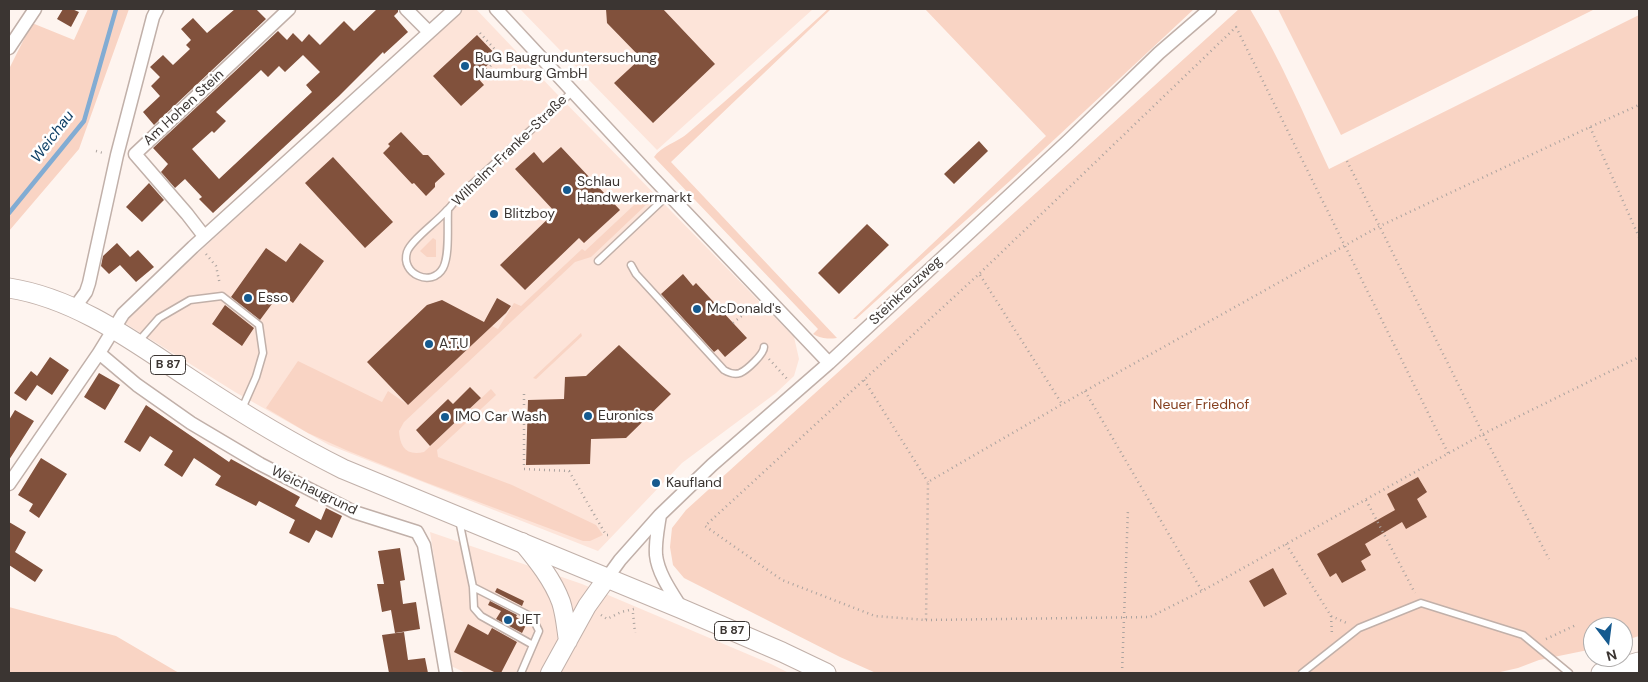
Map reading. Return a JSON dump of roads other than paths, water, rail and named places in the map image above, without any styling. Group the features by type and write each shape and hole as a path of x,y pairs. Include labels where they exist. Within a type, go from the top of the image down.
{"main road":[{"name":"B 87","path":"9,288 33,293 75,307 113,329 290,442 343,469 682,609 826,673"},
{"path":"1601,673 1639,662"}],"street":[{"path":"9,48 35,9"},
{"path":"75,307 86,292 89,283 117,155 156,9"},
{"name":"Am Hohen Stein","path":"204,236 135,154 290,9"},
{"path":"406,9 430,32"},
{"path":"9,484 99,353 123,314 204,236 455,9"},
{"name":"Wilhelm-Franke-Straße","path":"496,9 668,194 829,362"},
{"name":"Steinkreuzweg","path":"607,578 620,560 660,515 712,465 829,362 1068,141 1159,53 1210,9"},
{"name":"Weichaugrund","path":"99,353 137,385 191,423 260,464 354,512 418,532 424,545 446,673"},
{"path":"660,515 656,557 662,574 682,609"},
{"path":"522,542 545,573 560,601 565,618 568,641"},
{"path":"550,673 587,606 607,578"}],"lane":[{"name":"Wilhelm-Franke-Straße","path":"448,210 444,267 434,276 428,278 416,276 410,270 406,261 407,252 411,245 448,210 457,198 572,92"},
{"path":"598,261 668,194"},
{"path":"631,265 636,274 724,370 729,373 740,373 764,350"},
{"path":"136,344 159,318 190,300 222,296 259,325 263,352 256,377 241,412"},
{"path":"458,516 473,587 474,608 481,616 533,645"},
{"path":"473,587 532,617 539,631 520,673"},
{"path":"1302,673 1359,628 1421,603 1523,635 1569,673"}],"waterway":[{"name":"Weichau","path":"9,213 84,121 116,9"}],"place":[{"name":"BuG Baugrunduntersuchung Naumburg GmbH","path":"465,66"},
{"name":"Schlau Handwerkermarkt","path":"567,190"},
{"name":"Blitzboy","path":"494,214"},
{"name":"Esso","path":"248,298"},
{"name":"McDonald's","path":"697,309"},
{"name":"A.T.U","path":"429,344"},
{"name":"Euronics","path":"588,416"},
{"name":"IMO Car Wash","path":"445,417"},
{"name":"Kaufland","path":"656,483"},
{"name":"JET","path":"508,620"}],"park label":[{"name":"Neuer Friedhof","path":"1201,405"}]}
